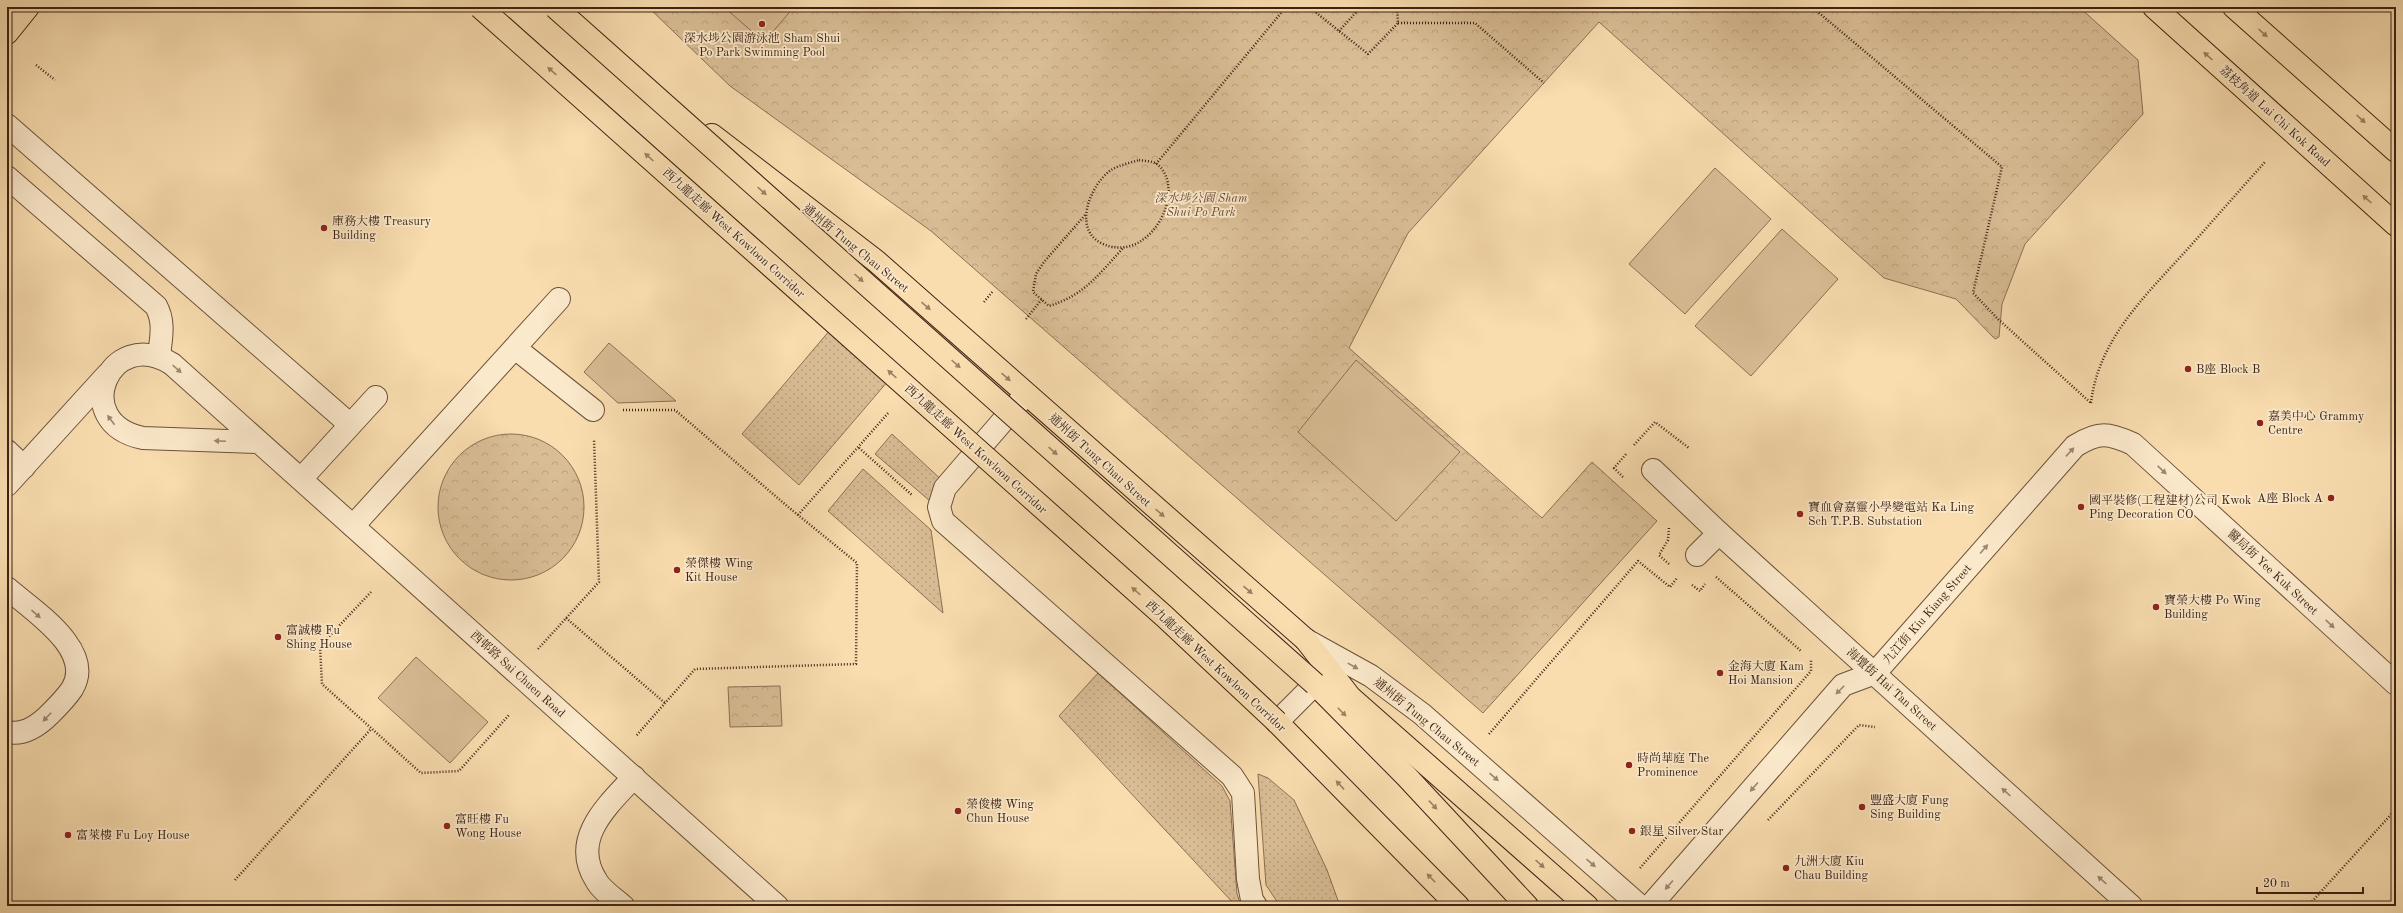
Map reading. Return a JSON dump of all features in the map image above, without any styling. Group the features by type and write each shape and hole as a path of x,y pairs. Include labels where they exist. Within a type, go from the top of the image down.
{"main road":[{"path":"7,33 28,7"},
{"name":"西九龍走廊 West Kowloon Corridor","path":"480,7 1164,616 1276,721 1458,906"},
{"path":"555,7 1313,683 1407,777 1527,906"},
{"name":"通州街 Tung Chau Street","path":"566,7 698,125 876,262 1306,640"},
{"name":"荔枝角道 Lai Chi Kok Road","path":"2154,7 2396,225"},
{"path":"2234,7 2396,151"},
{"path":"1306,640 1350,697 1587,906"}],"street":[{"path":"7,125 346,421 351,423"},
{"path":"7,178 156,306 161,315 163,325 159,356 145,354 130,356 118,363 7,485"},
{"path":"353,526 559,299"},
{"path":"515,348 593,410"},
{"name":"西邨路 Sai Chuen Road","path":"159,356 172,364 777,906"},
{"path":"108,374 102,388 102,402 107,416 116,428 129,436 143,438 259,442"},
{"path":"1026,394 945,488 939,507 943,521 1232,776 1243,793 1248,879 1252,900 1256,906"},
{"path":"301,479 376,397"},
{"name":"醫局街 Yee Kuk Street","path":"2087,438 2101,434 2115,436 2133,444 2396,684"},
{"name":"九江街 Kiu Kiang Street","path":"1650,906 1843,685 1875,673 2065,457 2075,446 2087,438"},
{"path":"7,451 24,466"},
{"name":"海壇街 Hai Tan Street","path":"1653,470 1719,533 2131,906"},
{"path":"1697,555 1719,533"},
{"path":"7,588 70,645 76,658 76,674 72,688 39,725 25,732 7,732"},
{"name":"通州街 Tung Chau Street","path":"1306,640 1371,676 1422,714 1640,906"},
{"path":"1276,721 1313,683"},
{"path":"622,906 596,881 588,864 586,844 592,825 634,777"}],"path":[{"path":"1156,164 1286,7"},
{"path":"1309,7 1368,54 1398,22 1397,7"},
{"path":"1339,31 1361,7"},
{"path":"1812,7 2002,167 1973,293 1999,320 2091,403"},
{"path":"1398,22 1475,23 1544,83"},
{"path":"36,65 55,80"},
{"path":"1139,160 1156,164 1166,176 1167,194 1162,219 1156,230 1147,238 1124,247 1083,290 1066,300 1049,306 1033,292 1036,274 1086,215 1093,190 1111,170 1139,160"},
{"path":"2087,438 2093,389 2110,343 2130,312 2265,162"},
{"path":"1086,215 1092,235 1100,242 1110,246 1124,247"},
{"path":"984,302 993,292"},
{"path":"1026,319 1042,299"},
{"path":"798,515 859,448 894,406"},
{"path":"538,649 599,582 593,410 675,410 798,515 857,563 856,664 695,670 636,736"},
{"path":"1625,478 1614,468 1654,422 1689,448"},
{"path":"859,448 943,521"},
{"path":"1666,520 1670,525 1668,540 1659,555 1675,570"},
{"path":"1468,754 1493,730 1638,561 1670,587 1680,574"},
{"path":"1638,870 1811,671 1813,661 1713,574"},
{"path":"1690,583 1700,591 1708,580"},
{"path":"371,592 320,646 322,684 371,729 421,773 459,771 509,715"},
{"path":"566,618 665,703"},
{"path":"1767,821 1859,725 1875,727"},
{"path":"235,880 371,729"},
{"path":"2308,906 2396,808"}],"green space":[{"name":"深水埗公園 Sham Shui Po Park","path":"648,7 2079,7 2138,60 2143,114 2025,244 2002,304 1999,337 1995,339 1956,299 1884,278 1599,22 1408,233 1349,348 1542,518 1592,462 1657,521 1483,713 931,231 730,86"},
{"name":"深水埗公園游泳池 Sham Shui Po Park Swimming Pool","path":"724,7 794,7 764,42"},
{"path":"1715,168 1771,219 1685,314 1629,264"},
{"path":"1782,229 1838,279 1751,376 1695,326"},
{"path":"841,317 900,367 799,485 742,434"},
{"path":"609,343 676,401 618,403 584,372"},
{"path":"1356,360 1460,452 1396,521 1298,432"},
{"path":"504,434 518,434 532,437 552,446 563,455 572,466 581,486 584,507 581,528 572,548 563,559 552,568 532,577 518,580 504,580 490,577 470,568 459,559 450,548 441,528 438,514 438,500 441,486 450,466 459,455 470,446 490,437"},
{"path":"892,434 945,483 930,501 875,454"},
{"path":"863,469 931,530 943,613 828,511"},
{"path":"416,657 488,722 450,763 378,698"},
{"path":"1098,673 1222,786 1230,801 1237,894 1241,906 1236,906 1059,716"},
{"path":"780,686 782,726 730,727 728,687"},
{"path":"1258,774 1268,778 1294,800 1327,870 1340,906 1280,906 1266,885"}],"place":[{"name":"深水埗公園游泳池 Sham Shui Po Park Swimming Pool","path":"762,24"},
{"name":"庫務大樓 Treasury Building","path":"324,228"},
{"name":"B座 Block B","path":"2188,369"},
{"name":"嘉美中心 Grammy Centre","path":"2260,423"},
{"name":"A座 Block A","path":"2331,498"},
{"name":"國平裝修(工程建材)公司 Kwok Ping Decoration CO","path":"2081,507"},
{"name":"寶血會嘉靈小學變電站 Ka Ling Sch T.P.B. Substation","path":"1800,514"},
{"name":"榮傑樓 Wing Kit House","path":"677,570"},
{"name":"寶榮大樓 Po Wing Building","path":"2156,607"},
{"name":"富誠樓 Fu Shing House","path":"278,637"},
{"name":"金海大廈 Kam Hoi Mansion","path":"1720,673"},
{"name":"時尚華庭 The Prominence","path":"1629,765"},
{"name":"豐盛大廈 Fung Sing Building","path":"1862,807"},
{"name":"榮俊樓 Wing Chun House","path":"958,811"},
{"name":"富旺樓 Fu Wong House","path":"447,826"},
{"name":"銀星 Silver Star","path":"1632,831"},
{"name":"富萊樓 Fu Loy House","path":"68,835"},
{"name":"九洲大廈 Kiu Chau Building","path":"1786,868"}]}
